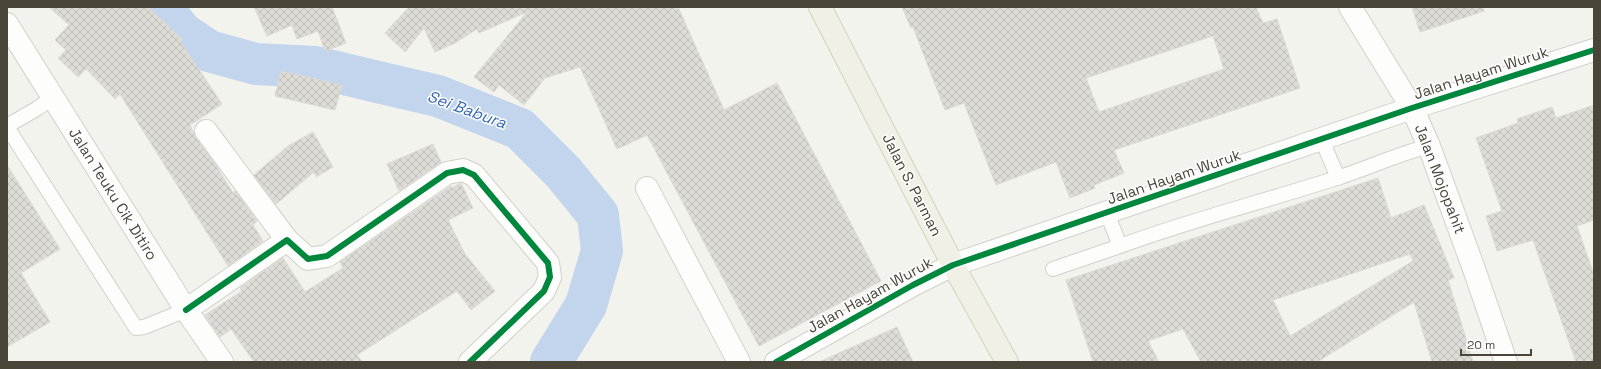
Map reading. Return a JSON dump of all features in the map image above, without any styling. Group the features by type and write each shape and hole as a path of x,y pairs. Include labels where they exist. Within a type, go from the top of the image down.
{"main road":[{"name":"Jalan S. Parman","path":"820,7 953,265 1007,362"}],"street":[{"name":"Jalan Mojopahit","path":"1350,7 1412,108 1429,146 1506,362"},
{"name":"Jalan Teuku Cik Ditiro","path":"7,24 186,310 222,362"},
{"name":"Jalan Hayam Wuruk","path":"776,362 913,285 953,265 1412,108 1594,50"},
{"path":"206,130 287,240 308,259 322,258 330,254 447,173 463,170 474,174 548,263 550,277 544,291 470,362"},
{"path":"647,188 739,362"},
{"path":"186,310 287,240"}],"lane":[{"path":"53,97 38,108 7,126 136,328 144,327 186,310"},
{"path":"1322,140 1338,178"},
{"path":"1053,269 1120,246 1338,178 1390,160 1406,152 1429,146"},
{"path":"1107,213 1120,246"}],"building":[{"path":"49,7 148,7 182,39 180,41 222,104 190,125 196,138 213,161 233,193 235,191 257,221 253,225 263,241 228,266 120,94 115,99 86,69 78,77 58,58 66,50 55,40 69,25"},
{"path":"254,7 332,7 346,43 325,51 318,31 297,39 292,25 267,36"},
{"path":"409,7 678,7 724,110 777,83 881,281 759,346 647,135 617,149 580,67 545,78 524,105 499,85 494,92 474,77 527,12 479,33 477,29 455,43 435,52 424,28 405,52 385,33"},
{"path":"902,7 1256,7 1263,23 1277,19 1300,88 1114,150 1124,173 1094,185 1095,188 1070,198 1056,162 996,185 964,103 945,110 913,27 911,28","holes":["1213,36 1224,69 1099,112 1086,78"]},
{"path":"1412,7 1483,7 1484,11 1420,32"},
{"path":"281,71 342,85 335,110 275,96"},
{"path":"1594,105 1594,220 1577,226 1594,275 1594,362 1576,362 1533,240 1497,251 1486,216 1502,211 1476,138 1518,123 1517,119 1552,107 1556,118"},
{"path":"313,132 333,167 316,177 314,172 276,204 254,175 288,146"},
{"path":"433,144 441,162 399,191 387,164"},
{"path":"7,165 60,249 21,273 50,322 7,347"},
{"path":"1378,178 1391,218 1424,205 1454,278 1448,280 1473,362 1432,362 1414,302 1317,362 1201,362 1183,329 1148,341 1159,362 1093,362 1066,280","holes":["1410,254 1413,261 1290,336 1273,300"]},
{"path":"461,183 473,208 448,220 465,254 495,291 471,310 457,291 357,355 362,362 254,362 231,329 220,337 205,315 242,291 240,288 283,258 305,292 343,268 340,262 451,186 452,188"},
{"path":"897,327 913,362 819,362"}],"waterway":[{"name":"Sei Babura","path":"161,7 182,33 209,51 256,64 315,67 438,96 520,129 563,172 598,215 602,251 586,305 551,362"}],"cycle path":[{"path":"776,362 913,285 953,265 1412,108 1594,50"},
{"path":"186,310 287,240 308,259 327,256 447,173 463,170 474,175 548,263 550,277 544,291 470,362"}]}
